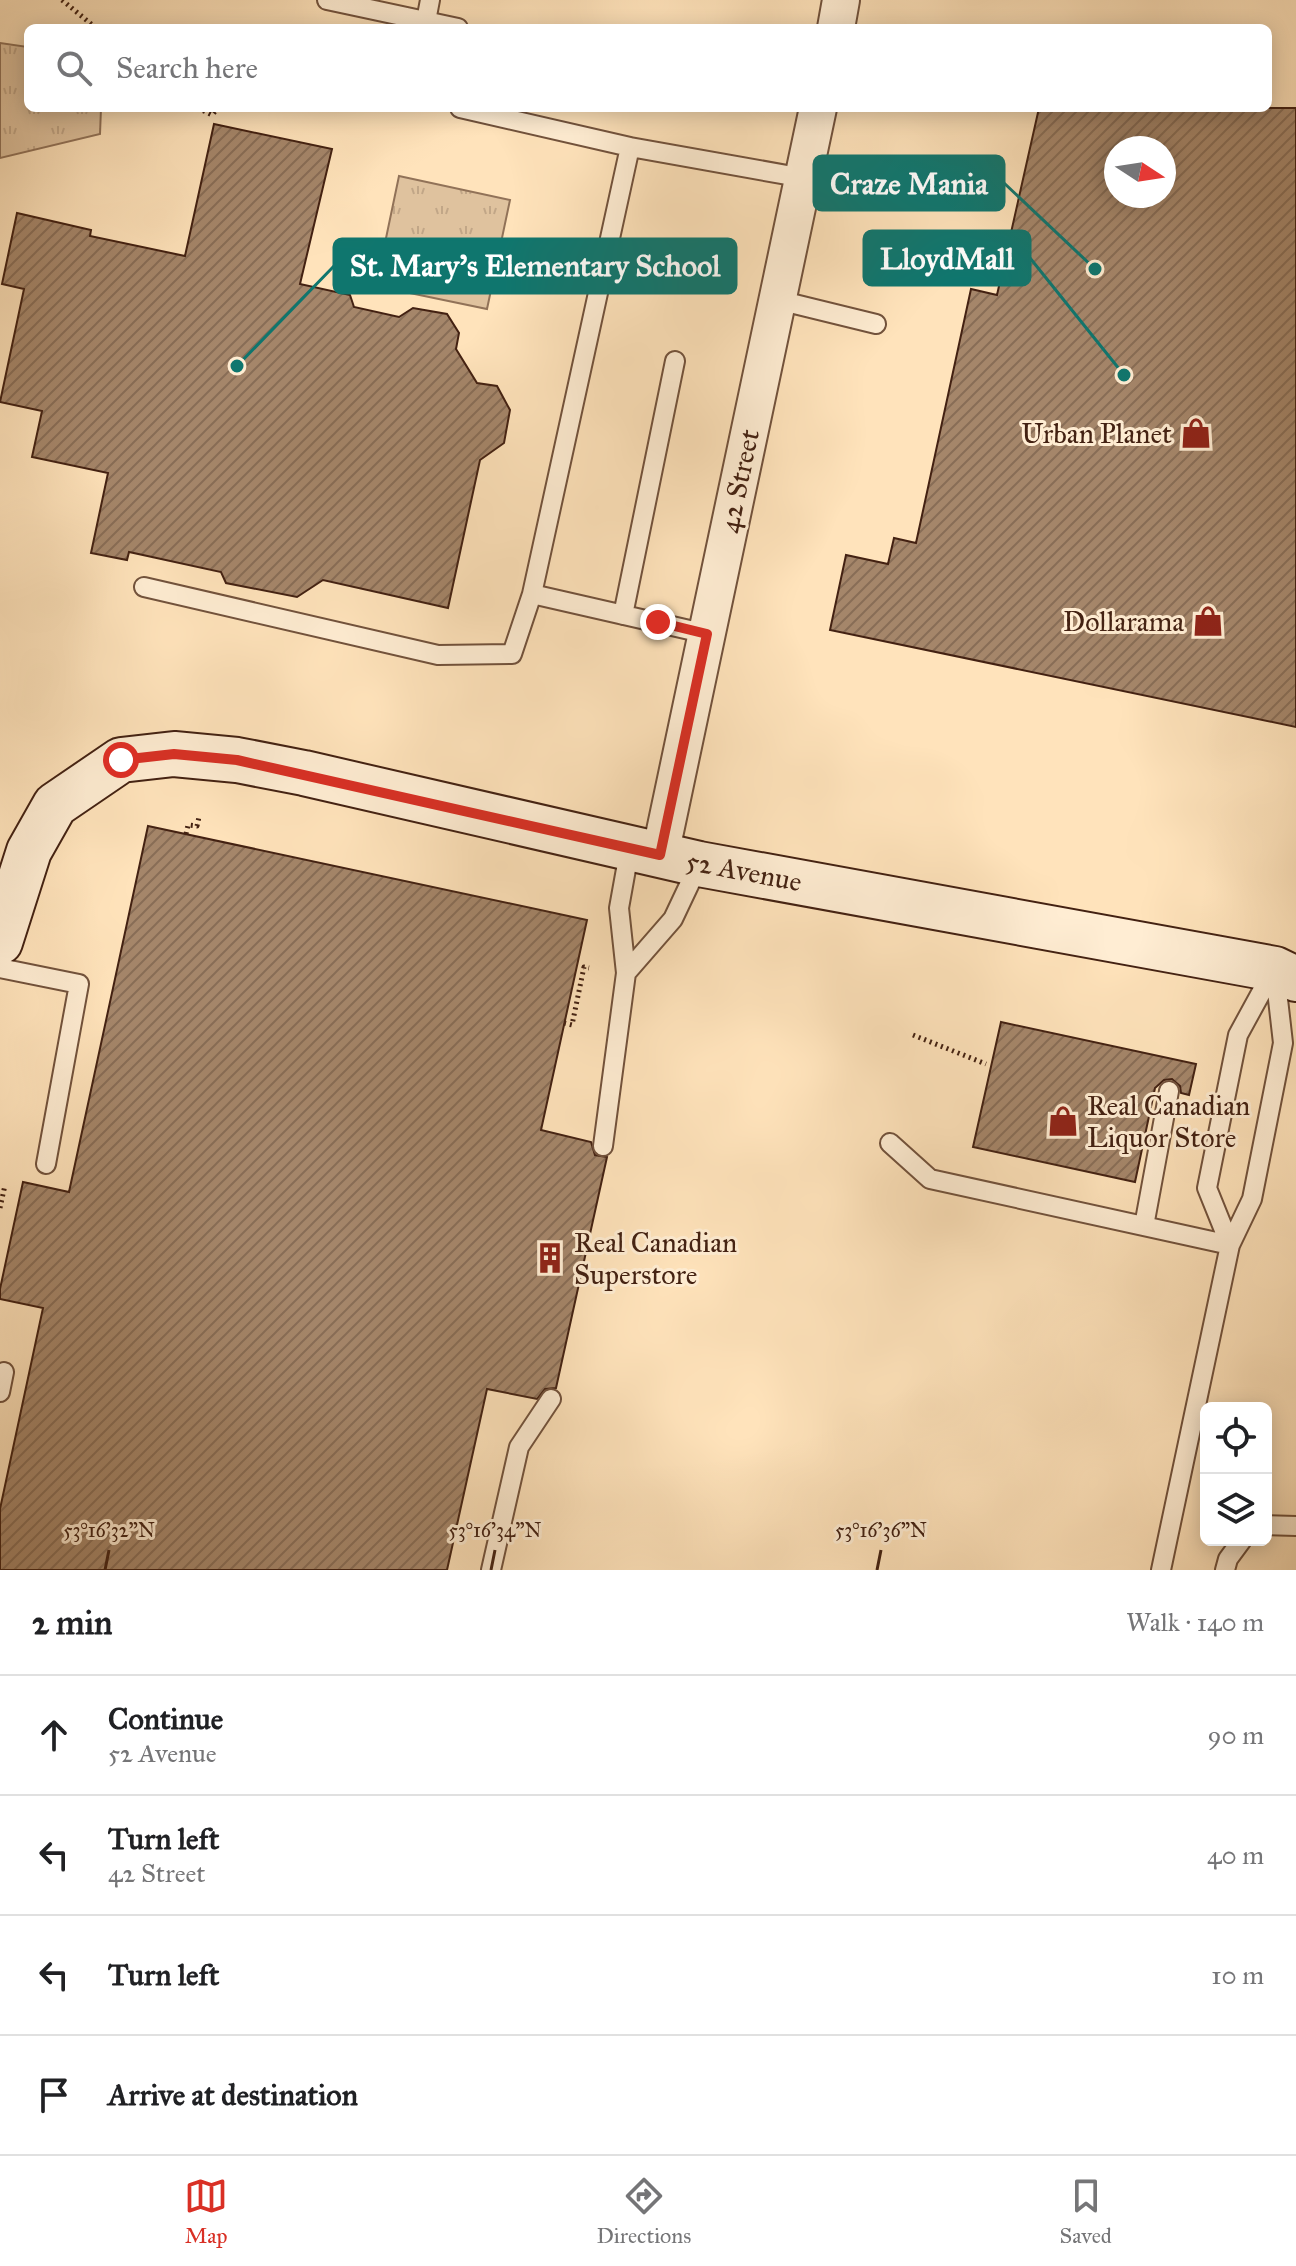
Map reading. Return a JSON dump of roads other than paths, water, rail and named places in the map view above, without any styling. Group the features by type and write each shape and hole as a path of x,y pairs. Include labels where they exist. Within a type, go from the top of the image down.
{"street":[{"path":"837,24 841,0"},
{"name":"42 Street","path":"663,855 817,112"},
{"name":"52 Avenue","path":"0,942 29,851 55,805 121,760 174,754 237,760 663,855 1289,969"}],"lane":[{"path":"327,0 440,24"},
{"path":"426,21 430,0"},
{"path":"477,112 630,147 804,178"},
{"path":"144,587 438,655 512,654 532,594 630,147"},
{"path":"778,300 876,324"},
{"path":"623,615 675,361"},
{"path":"532,594 707,634"},
{"path":"603,1146 626,973 619,908 663,855"},
{"path":"626,973 673,919 663,855"},
{"path":"0,968 79,984 46,1164"},
{"path":"1230,1245 1207,1188 1238,1035 1289,969"},
{"path":"1161,1570 1230,1245 1252,1199 1283,1043 1289,969"},
{"path":"1144,1226 1169,1091"},
{"path":"890,1143 930,1179 1230,1245"},
{"path":"0,1392 4,1372"},
{"path":"491,1570 519,1447 551,1399"},
{"path":"1272,1525 1296,1526"},
{"path":"1225,1570 1228,1559 1238,1546"}],"place":[{"name":"Craze Mania","path":"1095,269"},
{"name":"St. Mary's Elementary School","path":"237,366"},
{"name":"LloydMall","path":"1124,375"},
{"name":"Urban Planet","path":"1196,433"},
{"name":"Dollarama","path":"1208,621"},
{"name":"Real Canadian Liquor Store","path":"1063,1121"},
{"name":"Real Canadian Superstore","path":"550,1258"}]}
